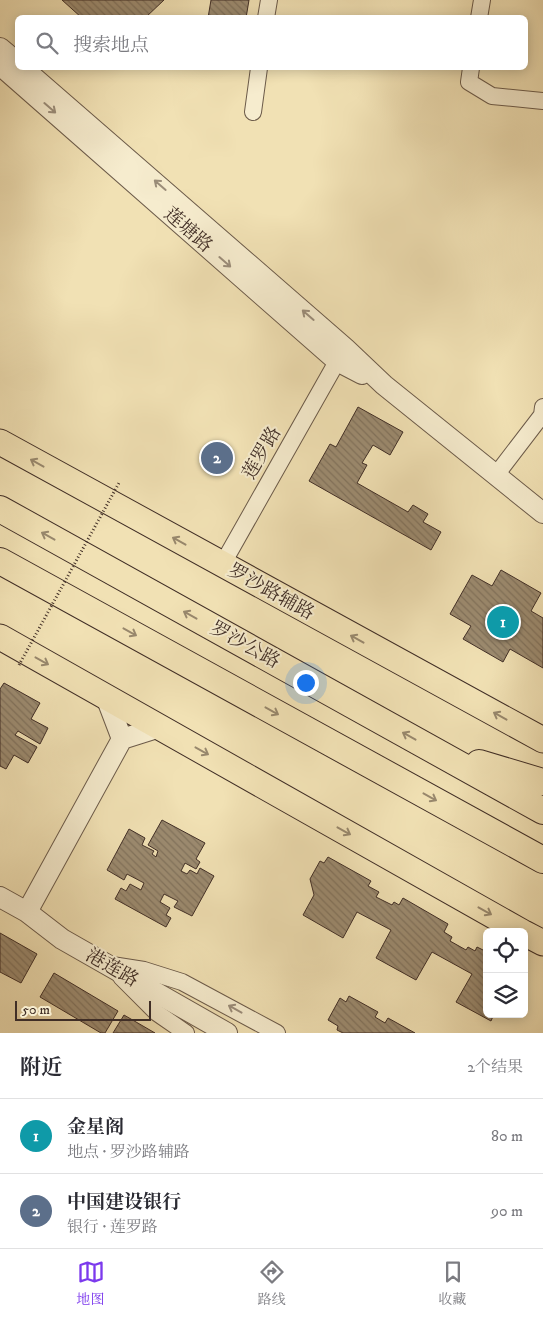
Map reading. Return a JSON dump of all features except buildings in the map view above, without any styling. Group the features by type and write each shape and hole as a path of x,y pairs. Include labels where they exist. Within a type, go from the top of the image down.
{"highway":[{"name":"罗沙公路","path":"0,509 543,811"},
{"path":"0,561 543,860"},
{"path":"0,580 87,609"},
{"path":"437,752 543,782"}],"main road":[{"name":"罗沙路辅路","path":"0,442 543,740"},
{"path":"0,637 516,928"},
{"path":"528,935 543,943"}],"street":[{"path":"266,15 269,0"},
{"path":"480,15 482,0"},
{"path":"0,48 15,60"},
{"name":"莲塘路","path":"0,65 341,354 384,385 543,513"},
{"name":"莲塘路","path":"25,70 341,354"},
{"path":"253,112 259,70"},
{"path":"471,70 469,82 492,96 543,101"},
{"name":"莲罗路","path":"222,565 341,354"},
{"path":"496,475 542,415 543,407"},
{"path":"106,697 122,739"},
{"path":"27,912 122,739 160,727"},
{"name":"港莲路","path":"0,897 27,912 62,939 222,1030"},
{"path":"107,964 157,1013 186,1033"},
{"path":"107,964 144,970 182,982 277,1033"}],"path":[{"path":"19,665 120,481"}],"place":[{"name":"中国建设银行","path":"217,458"},
{"name":"金星阁","path":"503,622"}]}
